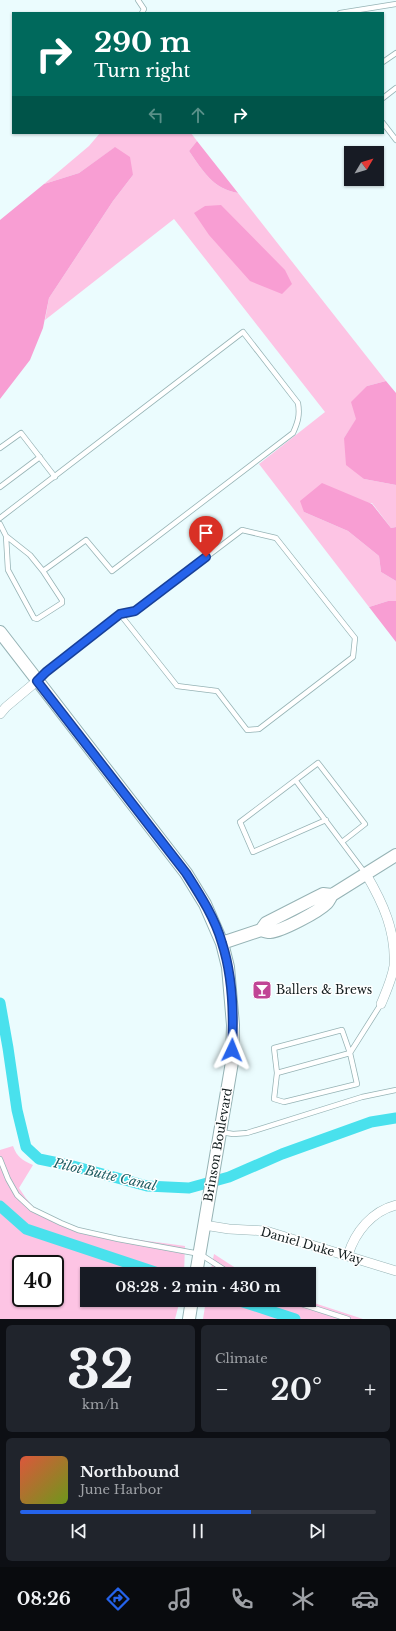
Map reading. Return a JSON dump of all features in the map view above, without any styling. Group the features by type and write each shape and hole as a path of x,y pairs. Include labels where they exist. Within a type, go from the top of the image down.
{"street":[{"name":"Brinson Boulevard","path":"0,632 186,873 205,904 222,943 228,967 233,1025 232,1062 198,1263"},
{"path":"0,714 6,707 37,681"},
{"path":"222,943 261,930 269,932 275,931 303,918 328,902 332,896 396,855"},
{"path":"366,874 384,904 393,929 395,952 394,967 381,1004"},
{"path":"348,1255 352,1241 363,1226 376,1215 396,1205"},
{"name":"Daniel Duke Way","path":"204,1225 229,1229 266,1231 396,1270"}],"lane":[{"path":"138,0 144,9 142,12"},
{"path":"346,12 396,4"},
{"path":"384,61 396,53"},
{"path":"384,97 396,88"},
{"path":"384,124 396,140"},
{"path":"0,518 243,332 298,403 299,422 293,433 112,571 86,540 43,571"},
{"path":"0,448 21,433 55,477"},
{"path":"0,488 40,457"},
{"path":"0,524 6,536 8,570 34,618 37,619 62,603 62,600 43,571 30,555 6,536"},
{"path":"37,681 46,672 120,614 135,611 242,530 276,538 354,638 353,657 260,729 247,730 217,691 177,686 120,614"},
{"path":"326,820 253,852 240,822 318,763 365,824 342,842"},
{"path":"296,781 366,874"},
{"path":"277,1073 350,1053 381,1004"},
{"path":"342,1030 350,1053 357,1084 284,1102 274,1100 277,1073 274,1048 342,1030"},
{"path":"220,1132 233,1134 247,1133 362,1097 396,1090"},
{"path":"0,1159 8,1179 17,1195 32,1209 78,1230 118,1239 210,1267"},
{"path":"311,1307 348,1319"}],"shaded area":[{"path":"99,134 192,134 197,141 189,151 204,172 222,188 238,193 386,381 367,386 356,420 344,438 364,479 396,485 396,527 391,528 372,503 304,512 348,531 379,556 381,572 396,581 396,601 388,601 369,607 259,464 325,412 174,219 45,320 49,298 113,201 133,175 114,148 79,173 44,184 89,146"},
{"path":"197,141 238,193 222,188 204,172 189,151"},
{"path":"115,147 130,157 133,175 113,201 49,298 43,328 30,360 0,399 0,220 44,184 79,173"},
{"path":"221,205 285,270 292,284 282,294 250,281 209,235 194,213 205,206"},
{"path":"386,381 396,393 396,485 364,479 346,465 344,438 356,419 351,402 367,386"},
{"path":"322,483 372,504 391,528 396,527 396,581 381,572 379,556 348,531 304,512 300,501"},
{"path":"388,601 396,601 396,642 369,607"},
{"path":"13,1146 20,1158 33,1165 19,1188 34,1207 50,1216 87,1230 127,1238 185,1246 184,1267 80,1267 80,1307 178,1307 175,1319 0,1319 0,1150"},
{"path":"214,1254 234,1267 211,1267"},
{"path":"316,1304 363,1319 203,1319 205,1307 316,1307"}],"waterway":[{"name":"Pilot Butte Canal","path":"0,1003 17,1110 26,1147 39,1159 73,1166 147,1186 189,1188 229,1177 282,1154 371,1122 396,1118"},
{"path":"0,1206 26,1229 140,1267"},
{"path":"258,1307 295,1319"}],"place":[{"name":"Ballers & Brews","path":"262,990"}],"route":[{"path":"206,557 135,611 120,614 46,672 37,681 186,873 205,904 222,943 228,967 233,1025 232,1050"}]}
